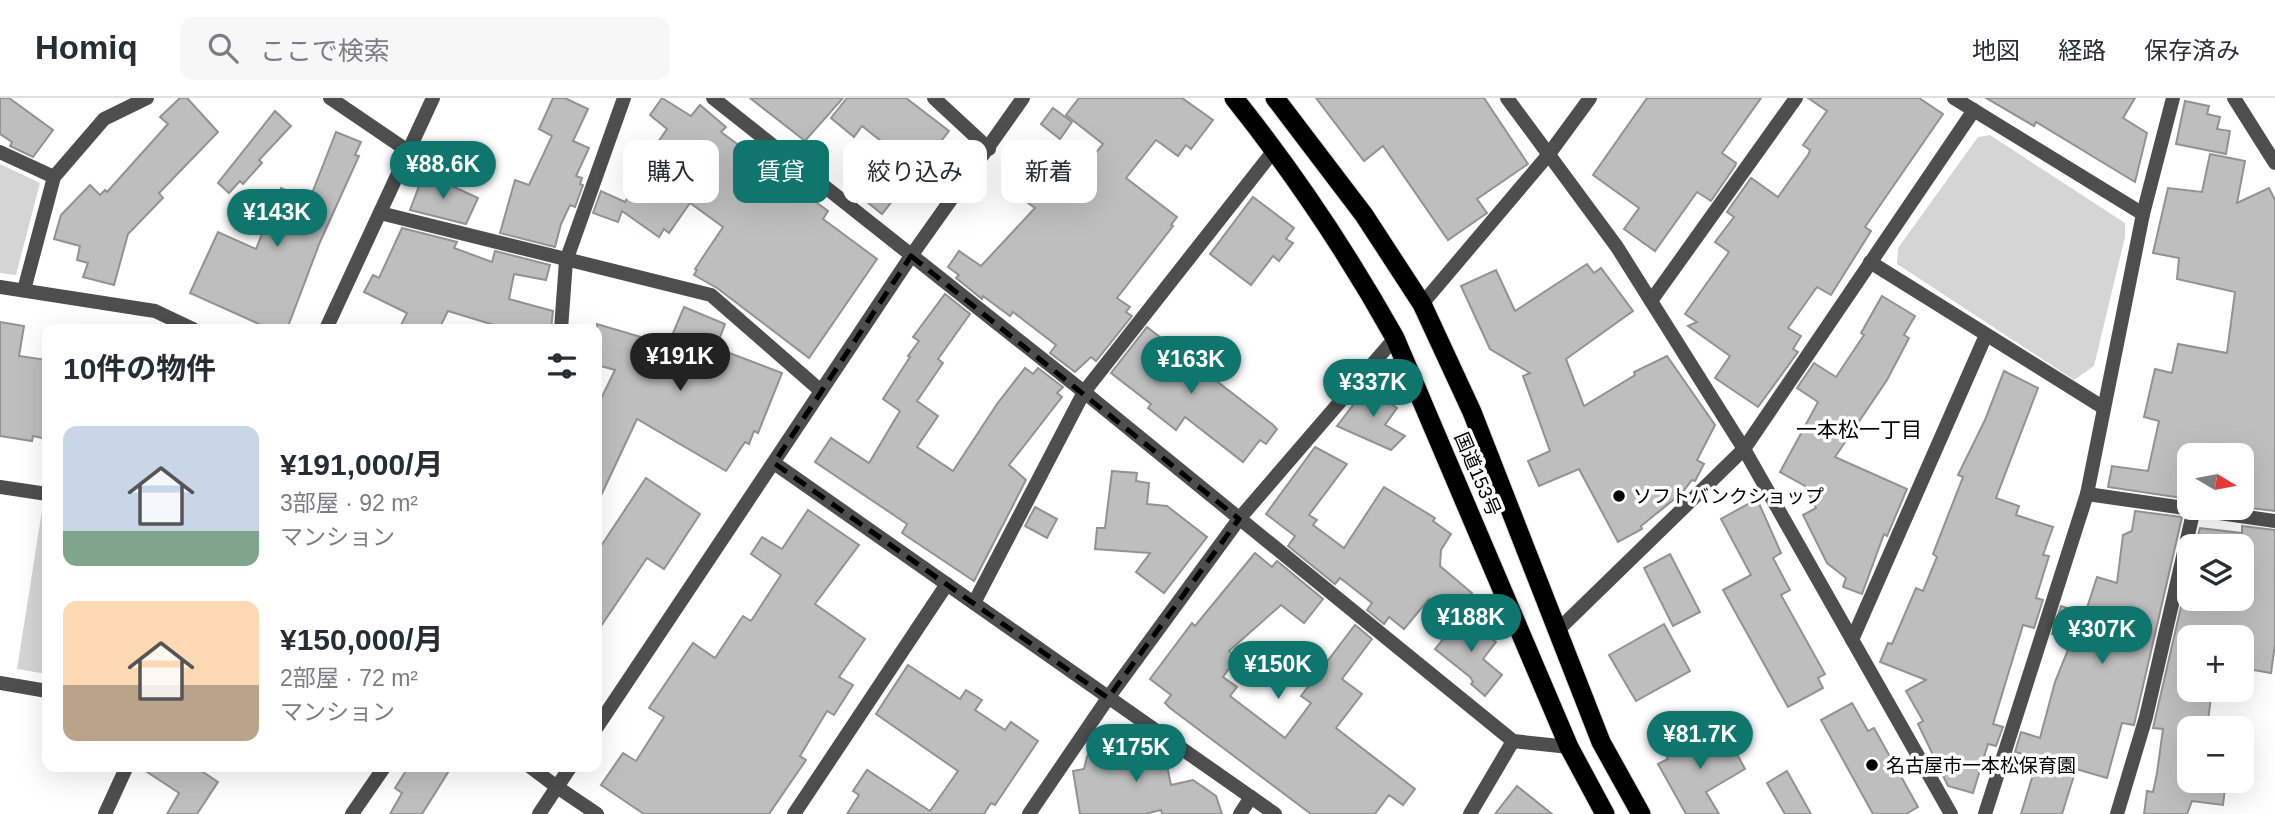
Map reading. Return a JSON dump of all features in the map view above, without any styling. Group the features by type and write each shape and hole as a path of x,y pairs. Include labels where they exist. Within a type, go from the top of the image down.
{"highway":[{"name":"国道153号","path":"1234,98 1275,149 1365,285 1395,338 1569,747 1605,814"},
{"name":"国道153号","path":"1275,98 1364,215 1422,304 1472,412 1601,742 1641,814"}],"street":[{"path":"24,290 54,177 104,119 147,98"},
{"path":"330,98 408,151"},
{"path":"328,324 433,98"},
{"path":"561,324 566,261 624,98"},
{"path":"713,98 1084,392 1514,741 1569,747"},
{"path":"934,98 989,149"},
{"path":"602,720 911,256 1023,98"},
{"path":"1507,98 1617,247 1744,449 1951,814"},
{"path":"1422,304 1549,155 1590,98"},
{"path":"1651,301 1796,98"},
{"path":"1954,98 2143,214"},
{"path":"1985,814 2087,494 2143,214 2173,98"},
{"path":"2234,98 2275,163"},
{"path":"1557,631 1744,449 1973,110"},
{"path":"974,603 1084,392 1275,149"},
{"path":"0,152 54,177"},
{"path":"380,213 711,295 821,391"},
{"path":"1870,262 2104,408"},
{"path":"0,287 155,311 182,324"},
{"path":"1852,640 1986,335"},
{"path":"1029,814 1108,698 1239,519 1395,338"},
{"path":"774,463 1275,814"},
{"path":"0,487 42,493"},
{"path":"2087,494 2177,507"},
{"path":"2254,517 2275,520"},
{"path":"2117,814 2146,717 2191,520"},
{"path":"794,814 947,584"},
{"path":"0,683 42,690"},
{"path":"1470,814 1514,741"},
{"path":"105,814 124,772"},
{"path":"352,814 381,772"},
{"path":"537,772 597,814"},
{"path":"539,814 566,772"},
{"path":"1240,814 1251,797"}],"highlighted area":[{"path":"911,256 1239,519 1108,698 774,463"}],"shaded area":[{"path":"1990,135 2125,223 2125,237 2094,366 2074,380 1897,264 1898,248 1978,137"},
{"path":"0,164 40,183 16,275 0,273"},
{"path":"42,510 42,673 17,669"}],"building":[{"path":"0,98 9,98 53,130 33,157 10,146 12,142 0,134"},
{"path":"180,98 187,98 218,132 159,193 163,198 128,234 114,285 83,277 88,263 77,260 80,246 54,239 61,215 90,185 100,195 105,190 107,192 168,124 160,117"},
{"path":"553,98 565,98 588,109 573,141 589,148 576,176 582,178 580,184 583,185 575,207 570,205 561,224 555,247 500,233 515,180 529,185 552,136 539,129"},
{"path":"662,98 691,116 700,105 726,127 721,132 733,141 733,203 817,203 828,211 823,219 877,259 809,358 717,288 694,275 697,270 695,269 723,227 690,203 719,203 719,140 659,140 667,129 650,115"},
{"path":"750,98 843,98 804,140"},
{"path":"847,98 906,98 949,131 942,140 880,140 862,126 854,137 831,118"},
{"path":"1079,98 1182,98 1213,120 1191,149 1186,145 1178,156 1156,140 1126,178 1177,217 1171,225 1173,226 1117,298 1130,307 1126,312 1132,316 1096,361 1091,357 1075,372 1050,353 1056,345 1013,312 1010,316 983,296 982,299 956,278 959,275 948,267 959,251 981,266 1035,208 1028,203 1097,203 1097,151 1103,144 1066,115"},
{"path":"1316,98 1484,98 1528,164 1477,199 1487,213 1448,240 1383,146 1364,161"},
{"path":"1647,98 1761,98 1722,153 1736,163 1711,201 1697,192 1655,251 1624,229 1639,208 1593,175"},
{"path":"1808,98 1919,98 1943,114 1865,227 1871,231 1831,295 1817,287 1788,328 1801,336 1793,349 1798,352 1758,407 1715,378 1730,356 1688,326 1697,322 1685,314 1729,252 1715,242 1734,217 1727,212 1751,178 1778,197 1808,155 1810,150 1803,145 1827,111"},
{"path":"1986,98 2135,98 2123,118 2147,133 2135,182 2036,122 2034,126"},
{"path":"2185,101 2209,106 2207,114 2220,117 2217,129 2230,131 2226,154 2176,144"},
{"path":"1053,108 1072,122 1060,139 1041,124"},
{"path":"275,111 291,126 259,160 262,163 243,184 240,181 229,193 218,183"},
{"path":"336,132 361,142 355,155 359,156 320,242 289,324 259,324 190,293 218,232 256,249 281,188 309,201"},
{"path":"2210,154 2245,161 2237,203 2269,188 2275,200 2275,511 2254,508 2254,443 2177,443 2177,497 2108,487 2112,466 2148,471 2159,421 2144,417 2155,369 2172,373 2178,344 2227,353 2235,292 2177,279 2179,258 2153,253 2168,188 2202,192"},
{"path":"424,173 478,198 466,224 410,210"},
{"path":"601,191 623,203 690,203 669,233 664,229 659,237 622,211 618,222 593,213"},
{"path":"1253,197 1294,228 1286,239 1293,243 1279,261 1273,256 1251,285 1210,254"},
{"path":"868,203 891,203 882,214"},
{"path":"402,228 457,242 454,248 492,262 495,251 550,265 546,280 514,274 509,299 553,311 552,324 491,324 448,311 442,324 402,324 407,313 364,292 373,275 379,278"},
{"path":"1587,264 1594,273 1601,268 1633,311 1566,359 1584,406 1635,375 1634,372 1667,356 1715,425 1697,460 1704,464 1695,481 1692,480 1682,493 1641,526 1642,529 1618,542 1579,469 1539,486 1528,461 1550,451 1523,376 1530,373 1490,349 1461,286 1496,270 1515,311"},
{"path":"945,294 970,314 938,359 943,363 917,401 938,416 917,447 953,471 997,404 1025,368 1033,374 1038,368 1063,387 1057,393 1062,397 1009,465 1026,480 974,581 902,533 907,524 815,462 831,438 869,463 900,411 883,399 919,341 913,337"},
{"path":"1882,296 1915,316 1904,335 1909,338 1887,380 1835,457 1907,489 1887,536 1884,534 1862,594 1843,587 1846,578 1827,563 1803,515 1816,508 1805,486 1780,472 1818,402 1797,388 1814,363 1836,377 1864,335 1861,333"},
{"path":"684,307 725,324 716,348 782,373 758,433 754,431 749,444 745,442 726,471 637,419 602,493 602,397 615,370 602,366 602,325 668,345"},
{"path":"0,322 24,326 19,356 42,359 42,438 33,436 32,441 0,436"},
{"path":"1147,327 1272,424 1277,429 1266,444 1260,440 1243,462 1185,417 1176,430 1148,408 1151,404 1111,373"},
{"path":"2004,371 2038,388 1996,498 2019,506 2016,515 2053,527 2043,555 2049,556 2036,598 2043,600 2034,628 2023,625 1993,724 2003,727 1996,746 1988,744 1973,793 1948,786 1918,724 1923,721 1906,691 1926,680 1880,662 1888,643 1892,644 1916,588 1923,591 1937,557 1933,554 1963,477 1958,475 1985,420"},
{"path":"1378,387 1393,398 1390,403 1397,408 1385,425 1405,436 1391,450 1337,426 1360,396"},
{"path":"1315,447 1347,464 1309,515 1317,520 1313,525 1344,548 1384,487 1435,518 1433,521 1451,534 1441,550 1440,566 1472,593 1451,618 1429,599 1404,629 1389,617 1384,624 1367,610 1372,603 1340,578 1335,584 1288,546 1295,536 1266,514"},
{"path":"1112,471 1137,473 1136,481 1149,483 1147,504 1167,506 1207,537 1164,593 1136,572 1150,553 1095,549 1097,528 1105,528"},
{"path":"646,478 700,514 664,569 647,558 602,625 602,544"},
{"path":"1757,499 1781,553 1773,558 1790,590 1781,595 1825,674 1818,678 1823,688 1788,707 1723,590 1751,575 1721,519"},
{"path":"1035,507 1057,519 1047,538 1025,526"},
{"path":"808,510 859,545 815,604 865,639 839,677 853,685 834,715 827,711 800,756 806,760 769,814 644,814 601,785 623,753 636,761 664,717 649,708 693,643 715,658 743,616 751,621 781,575 751,554 762,537 782,549"},
{"path":"2135,511 2177,516 2177,520 2181,520 2134,725 2122,723 2107,778 2076,769 2062,814 2021,814 2038,758 2015,752 2021,732 2040,738 2055,682 2072,640 2052,634 2061,606 2085,614 2097,577 2117,583 2123,535 2132,531"},
{"path":"2242,526 2275,530 2275,644 2271,673 2254,670 2254,625 2177,625 2177,702 2210,702 2209,716 2177,716 2177,793 2224,793 2223,805 2192,801 2187,814 2144,814 2147,791 2153,792 2163,729 2153,728 2180,611 2254,611 2254,534 2198,534 2200,528 2242,533"},
{"path":"1255,553 1272,567 1277,561 1323,599 1304,623 1281,605 1229,651 1237,657 1223,677 1237,687 1230,696 1285,738 1311,703 1301,696 1355,625 1372,639 1342,679 1362,694 1336,728 1415,789 1403,805 1389,795 1375,814 1311,814 1170,708 1165,703 1171,695 1150,679 1192,623 1195,626"},
{"path":"1670,554 1700,612 1673,626 1644,568"},
{"path":"1463,615 1496,642 1483,659 1502,675 1485,696 1471,684 1473,682 1470,677 1435,649"},
{"path":"1664,624 1690,671 1636,701 1609,655"},
{"path":"908,665 960,699 966,690 982,700 975,710 1005,730 1011,722 1038,741 995,805 991,803 984,814 847,814 859,795 853,791 867,770 930,811 958,771 876,714"},
{"path":"1852,703 1868,731 1874,728 1918,807 1906,814 1873,814 1821,720"},
{"path":"1724,730 1745,769 1706,792 1719,814 1686,814 1658,764 1668,759 1665,754 1702,733 1705,740"},
{"path":"1121,734 1166,761 1171,785 1193,780 1216,796 1222,814 1162,814 1161,810 1145,814 1080,814 1073,771 1084,769 1087,757 1097,742"},
{"path":"1787,771 1811,814 1785,814 1767,783"},
{"path":"147,772 203,772 218,782 197,814 167,814 179,793"},
{"path":"405,772 448,772 422,814 390,814 402,793 395,788"},
{"path":"1517,786 1552,814 1495,814"}],"place":[{"name":"ソフトバンクショップ","path":"1619,496"},
{"name":"名古屋市一本松保育園","path":"1872,765"}],"district":[{"name":"一本松一丁目","path":"1859,430"}]}
